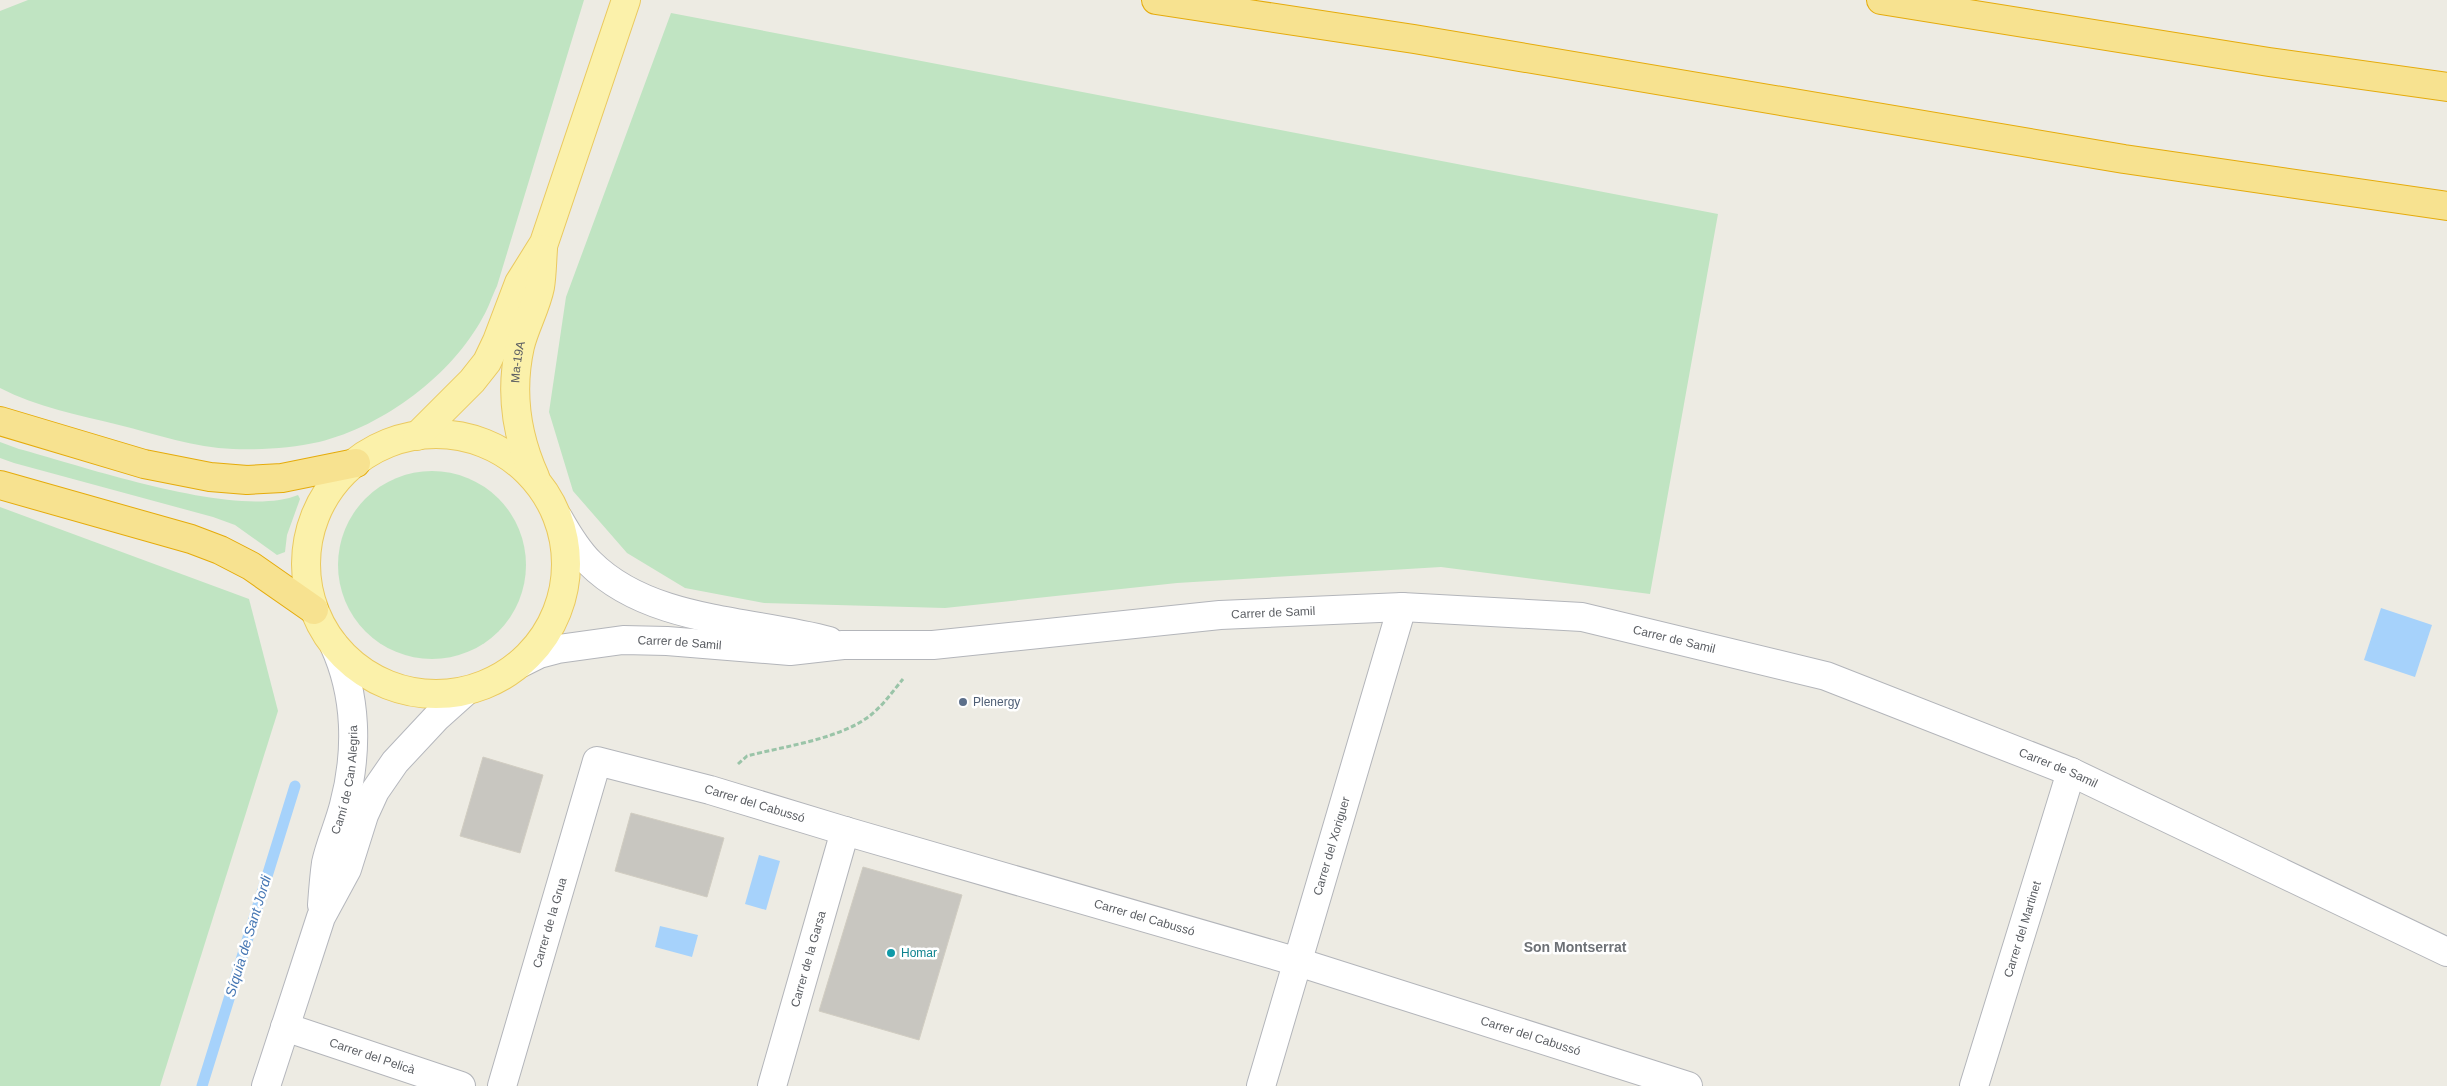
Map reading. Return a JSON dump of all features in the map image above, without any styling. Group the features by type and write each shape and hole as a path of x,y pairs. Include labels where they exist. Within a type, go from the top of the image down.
{"highway":[{"path":"1156,0 1414,39 2096,155 2447,206"},
{"path":"1881,0 2269,62 2447,87"},
{"path":"0,421 144,464 210,477 247,480 282,478 356,463"},
{"path":"0,486 192,538 251,566 314,610"}],"main road":[{"name":"Ma-19A","path":"537,482 520,438 515,404 516,371 520,345 540,288 544,243 626,0"},
{"name":"Ma-19A","path":"417,436 472,382 487,362 498,341 519,283 544,243"},
{"path":"442,434 484,444 503,452 520,464 537,482 559,519 565,543 565,586 550,627 538,646 521,663 487,684 466,691 446,694 404,690 366,674 334,645 314,610 307,571 307,549 312,528 328,491 356,463 375,450 417,436 442,434"}],"street":[{"name":"Carrer de Samil","path":"559,519 575,546 590,563 608,579 641,595 684,612 714,620 792,631 843,645"},
{"name":"Carrer de Samil","path":"521,663 539,654 558,649 622,640 666,640 790,651 843,645 933,645 1220,615 1402,608 1582,617 1826,676 2071,772 2447,952"},
{"name":"Carrer del Xoriguer","path":"1260,1086 1402,608"},
{"name":"Camí de Can Alegria","path":"321,917 326,862 345,805 354,751 350,694 343,666 334,645"},
{"name":"Camí de Can Alegria","path":"266,1086 321,917 347,869 364,815 380,784 395,762 437,716 466,691"},
{"name":"Carrer del Cabussó","path":"597,761 710,790 1298,962 1688,1086"},
{"name":"Carrer de la Grua","path":"502,1086 597,761"},
{"name":"Carrer del Martinet","path":"1974,1086 2071,772"},
{"name":"Carrer de la Garsa","path":"772,1086 845,831"},
{"name":"Carrer del Pelicà","path":"285,1027 461,1086"}],"path":[{"path":"710,790 747,756 836,733 871,715 933,645"}],"green space":[{"path":"28,0 584,0 497,286 483,317 470,338 435,378 391,411 368,424 343,434 319,442 298,446 233,449 204,446 58,410 14,395 0,388 0,11"},
{"path":"671,13 1718,214 1650,594 1441,567 1177,583 945,608 764,603 685,588 627,553 573,491 549,412 566,297"},
{"path":"0,442 120,478 200,496 238,501 271,501 298,495 300,499 287,535 285,552 277,555 235,525 213,517 0,458"},
{"path":"423,471 441,471 468,478 499,498 519,529 526,556 526,574 519,601 499,632 468,652 441,659 423,659 405,655 388,648 372,638 359,625 349,609 342,592 338,574 338,556 342,538 349,521 359,505 372,492 388,482 405,475"},
{"path":"0,507 249,599 278,711 160,1086 0,1086"}],"water":[{"path":"2381,608 2432,625 2415,677 2364,660"},
{"path":"759,855 780,861 766,910 745,904"},
{"path":"660,926 698,935 692,957 655,947"}],"building":[{"path":"483,757 543,775 520,853 460,836"},
{"path":"631,813 724,838 707,897 615,871"},
{"name":"Homar","path":"863,867 962,895 919,1040 819,1011"}],"waterway":[{"name":"Síquia de Sant Jordi","path":"202,1086 295,786"}],"place":[{"name":"Plenergy","path":"963,702"},
{"name":"Homar","path":"891,953"}],"district":[{"name":"Son Montserrat","path":"1575,947"}]}
